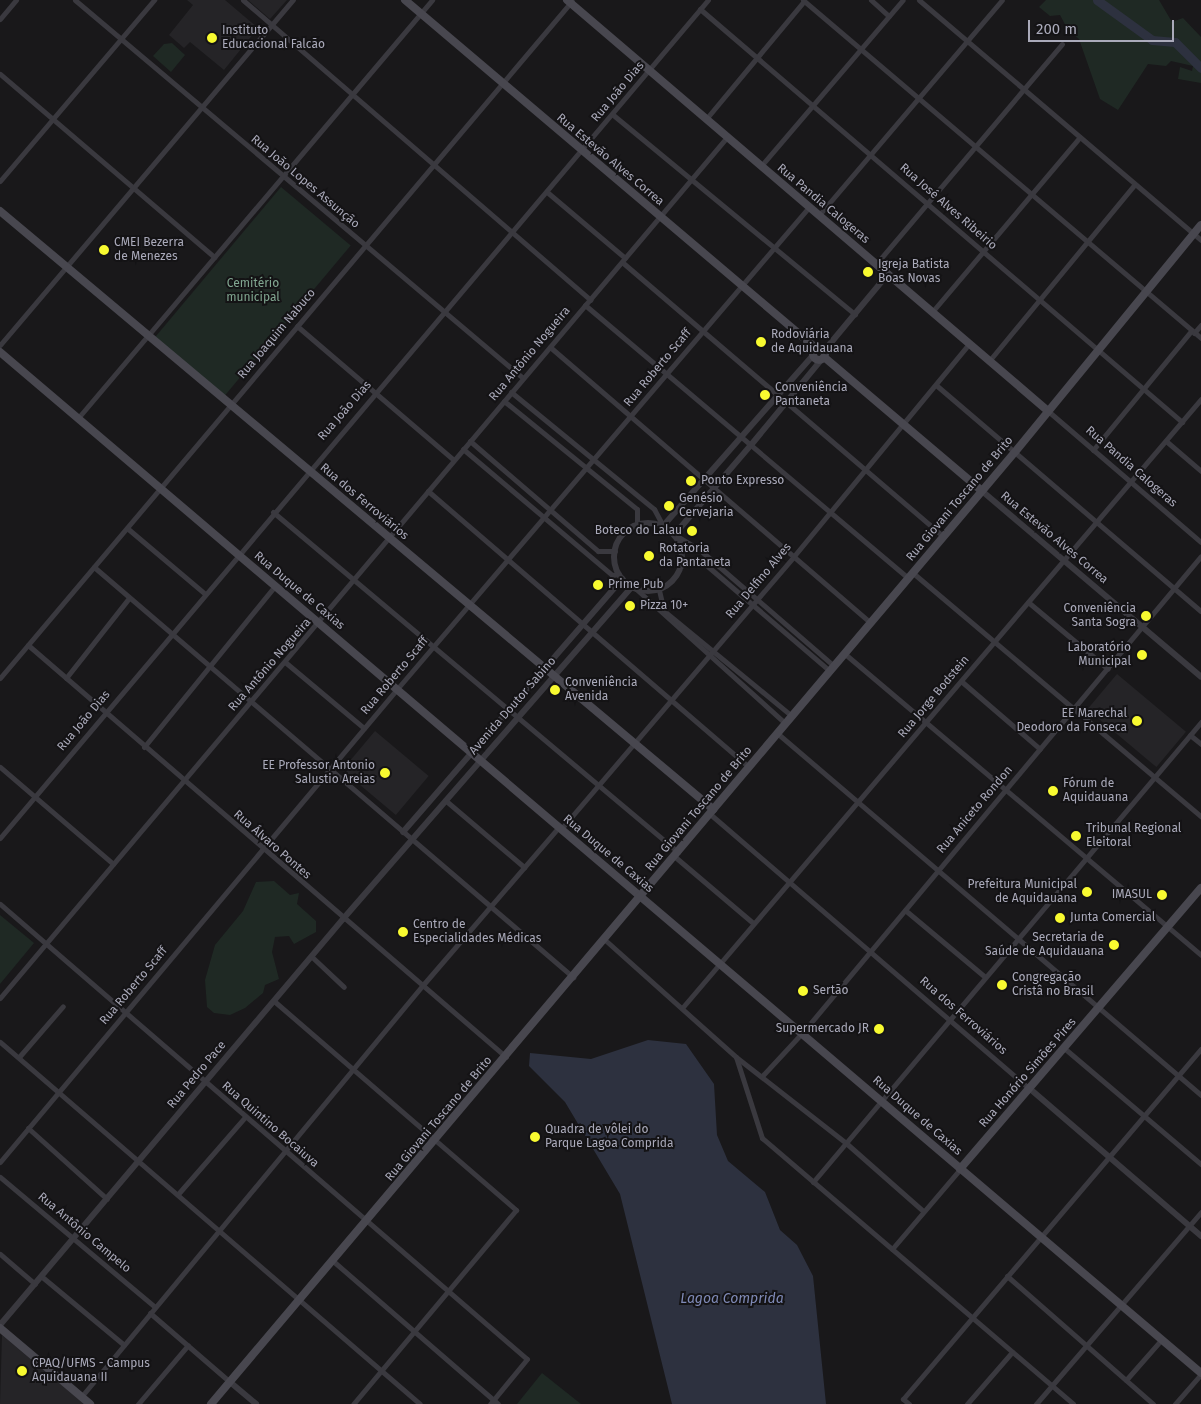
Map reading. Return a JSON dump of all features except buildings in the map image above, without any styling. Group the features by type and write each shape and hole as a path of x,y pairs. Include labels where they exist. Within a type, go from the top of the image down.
{"main road":[{"name":"Rua Estevão Alves Correa","path":"405,0 982,491"},
{"name":"Rua Pandia Calogeras","path":"570,1 1048,412"},
{"name":"Rua dos Ferroviários","path":"0,211 635,742 712,812"},
{"name":"Rua Giovani Toscano de Brito","path":"212,1404 1100,351 1201,225"},
{"name":"Rua Duque de Caxias","path":"0,352 1201,1373"},
{"name":"Rua Honório Simões Pires","path":"960,1169 1201,888"},
{"path":"0,1326 90,1404"}],"street":[{"path":"0,19 16,0"},
{"name":"Rua João Lopes Assunção","path":"75,0 523,378"},
{"path":"0,181 154,0"},
{"path":"243,0 590,300"},
{"path":"0,344 293,0"},
{"path":"78,418 432,0"},
{"name":"Rua João Dias","path":"0,838 272,512 708,0"},
{"path":"706,119 803,0 1201,338"},
{"path":"871,0 889,16"},
{"path":"761,166 903,0"},
{"path":"919,0 1201,240"},
{"path":"819,215 1002,0"},
{"name":"Rua Joaquim Nabuco","path":"0,678 434,165 570,1"},
{"name":"Rua José Alves Ribeirio","path":"700,8 1182,422"},
{"path":"876,264 1062,44"},
{"path":"0,74 214,257"},
{"path":"612,114 855,314"},
{"name":"Rua Antônio Nogueira","path":"0,998 319,623 388,537 727,137"},
{"path":"932,312 1030,194 1080,138"},
{"path":"989,361 1135,184"},
{"path":"546,192 944,536"},
{"name":"Rua Roberto Scaff","path":"0,1162 330,768 809,207"},
{"path":"663,526 778,394 819,354 888,274"},
{"path":"585,305 830,513 994,642 1201,816"},
{"path":"1094,450 1201,324"},
{"path":"297,326 454,460"},
{"name":"Rua Delfino Alves","path":"81,1397 154,1306 422,986 758,599 970,344"},
{"path":"550,347 870,623"},
{"path":"674,534 787,402 819,354"},
{"path":"936,385 1201,611"},
{"path":"511,392 654,509 663,526 700,550 758,599 832,669"},
{"path":"504,401 637,510 637,525"},
{"name":"Rua Jorge Bodstein","path":"682,1008 1200,402"},
{"name":"Rua Pandia Calogeras","path":"1048,412 1201,542"},
{"path":"470,441 598,551 615,551"},
{"path":"1166,441 1201,471"},
{"path":"463,449 612,575 621,577 711,654 792,716"},
{"path":"428,491 506,561 584,624 749,767"},
{"name":"Rua Estevão Alves Correa","path":"982,491 1201,677"},
{"path":"272,512 598,785 753,923"},
{"path":"621,577 615,551 622,535 637,525 663,526"},
{"path":"127,528 204,593"},
{"path":"633,588 659,590 669,584 681,566 682,555 674,534"},
{"name":"Rua Aniceto Rondon","path":"762,1075 871,952 1005,790 1144,628 1201,556"},
{"path":"681,566 698,560 832,669"},
{"path":"94,567 573,977"},
{"name":"Avenida Doutor Sabino","path":"403,832 584,624 621,577"},
{"path":"144,747 275,586"},
{"name":"Avenida Doutor Sabino","path":"411,839 592,632 633,588"},
{"path":"659,590 664,611 786,724"},
{"path":"66,678 129,598"},
{"path":"1028,602 1108,669"},
{"name":"Rua Álvaro Pontes","path":"28,645 183,782 506,1057"},
{"path":"844,654 1201,955"},
{"path":"285,662 364,728"},
{"path":"960,681 1040,749"},
{"path":"813,1182 1201,722"},
{"path":"778,733 1201,1094"},
{"path":"1190,735 1201,744"},
{"path":"0,767 113,864"},
{"path":"445,800 524,867"},
{"name":"Rua dos Ferroviários","path":"712,812 788,882 1201,1236"},
{"name":"Rua Pedro Pace","path":"0,1326 411,839"},
{"name":"Rua Quintino Bocaiuva","path":"0,904 366,1222 527,1359 494,1403"},
{"path":"905,910 985,977"},
{"path":"604,939 736,1057 762,1075 846,1143 923,1211"},
{"path":"311,956 344,987"},
{"path":"274,1001 516,1210 353,1404"},
{"path":"18,1058 63,1006"},
{"path":"0,1042 139,1160 299,1302 420,1404"},
{"path":"1064,1048 1201,1164"},
{"path":"909,1404 903,1399 1201,1049"},
{"path":"736,1057 762,1138 1073,1404"},
{"path":"178,1194 245,1117"},
{"path":"28,1128 107,1199"},
{"name":"Rua Honório Simões Pires","path":"892,1249 960,1169"},
{"name":"Rua Antônio Campelo","path":"0,1177 154,1306"},
{"path":"1036,1404 1201,1212"},
{"path":"0,1254 35,1284"},
{"path":"333,1261 494,1403"},
{"path":"41,1276 124,1345"},
{"path":"1007,1276 1153,1404"},
{"path":"150,1313 256,1404"},
{"path":"1126,1380 1162,1339"},
{"path":"138,1404 188,1345"},
{"path":"967,1404 1012,1352"},
{"path":"1175,1404 1201,1373"}],"shaded area":[{"name":"Instituto Educacional Falcão","path":"187,0 225,0 258,28 224,70 190,42 184,48 169,35 193,5"},
{"path":"248,0 287,0 270,19"},
{"name":"EE Marechal Deodoro da Fonseca","path":"1117,674 1186,732 1156,767 1087,709"},
{"name":"EE Professor Antonio Salustio Areias","path":"375,731 429,776 396,815 342,770"},
{"name":"CPAQ/UFMS - Campus Aquidauana II","path":"2,1335 84,1404 0,1404"}],"green space":[{"path":"1046,0 1159,0 1172,22 1183,18 1201,37 1201,83 1178,79 1180,67 1192,71 1193,66 1171,61 1166,66 1148,64 1118,110 1100,99 1079,39 1068,30 1060,15 1050,16 1039,7"},
{"path":"172,43 185,55 171,72 153,56 164,44"},
{"name":"Cemitério municipal","path":"281,187 351,245 225,396 155,337"},
{"path":"274,881 290,895 299,893 297,904 316,921 316,932 294,944 289,936 275,937 272,952 279,979 265,985 263,993 245,1008 230,1015 214,1013 207,1007 205,980 215,945 243,911 256,882"},
{"path":"0,915 34,943 0,984"},
{"path":"542,1373 581,1404 517,1404"}],"water":[{"name":"Lagoa Comprida","path":"648,1040 686,1044 714,1084 717,1135 728,1161 765,1192 780,1230 797,1245 813,1276 826,1404 672,1404 620,1194 565,1102 529,1066 530,1053 591,1059"}],"waterway":[{"path":"1097,0 1152,40 1175,42 1201,68"}],"place":[{"name":"Instituto Educacional Falcão","path":"212,38"},
{"name":"CMEI Bezerra de Menezes","path":"104,250"},
{"name":"Igreja Batista Boas Novas","path":"868,272"},
{"name":"Rodoviária de Aquidauana","path":"761,342"},
{"name":"Conveniência Pantaneta","path":"765,395"},
{"name":"Ponto Expresso","path":"691,481"},
{"name":"Genésio Cervejaria","path":"669,506"},
{"name":"Boteco do Lalau","path":"692,531"},
{"name":"Rotatoria da Pantaneta","path":"649,556"},
{"name":"Prime Pub","path":"598,585"},
{"name":"Pizza 10+","path":"630,606"},
{"name":"Conveniência Santa Sogra","path":"1146,616"},
{"name":"Laboratório Municipal","path":"1142,655"},
{"name":"Conveniência Avenida","path":"555,690"},
{"name":"EE Marechal Deodoro da Fonseca","path":"1137,721"},
{"name":"EE Professor Antonio Salustio Areias","path":"385,773"},
{"name":"Fórum de Aquidauana","path":"1053,791"},
{"name":"Tribunal Regional Eleitoral","path":"1076,836"},
{"name":"Prefeitura Municipal de Aquidauana","path":"1087,892"},
{"name":"IMASUL","path":"1162,895"},
{"name":"Junta Comercial","path":"1060,918"},
{"name":"Centro de Especialidades Médicas","path":"403,932"},
{"name":"Secretaria de Saúde de Aquidauana","path":"1114,945"},
{"name":"Congregação Cristâ no Brasil","path":"1002,985"},
{"name":"Sertão","path":"803,991"},
{"name":"Supermercado JR","path":"879,1029"},
{"name":"Quadra de vôlei do Parque Lagoa Comprida","path":"535,1137"},
{"name":"CPAQ/UFMS - Campus Aquidauana II","path":"22,1371"}]}
